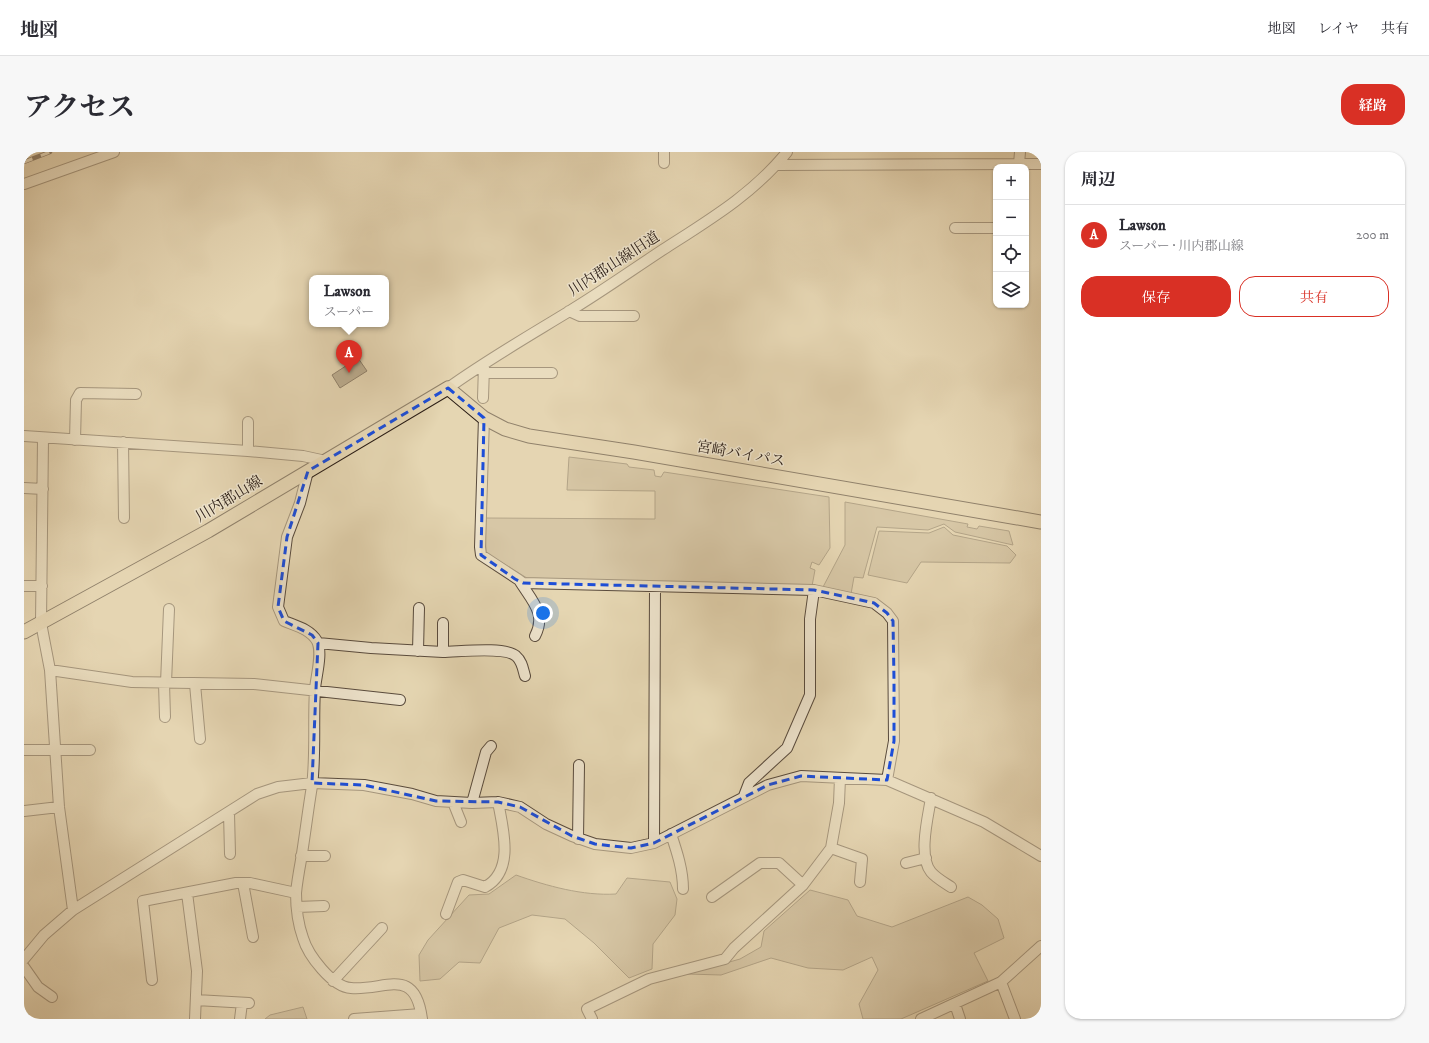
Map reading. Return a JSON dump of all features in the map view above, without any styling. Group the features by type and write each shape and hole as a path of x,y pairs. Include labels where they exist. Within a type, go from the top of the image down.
{"main road":[{"name":"宮崎バイパス","path":"448,388 484,418 505,429 529,436 665,457 1041,522"},
{"name":"川内郡山線","path":"24,632 208,531 448,388"}],"street":[{"path":"24,184 114,152"},
{"path":"664,152 664,163"},
{"name":"川内郡山線旧道","path":"448,388 484,362 569,311 718,215 753,188 787,152"},
{"path":"1014,164 1020,152"},
{"path":"1029,164 1041,164"},
{"path":"776,165 993,165"},
{"path":"955,228 993,228"},
{"path":"569,311 580,316 634,316"},
{"path":"483,398 484,362"},
{"path":"484,373 552,373"},
{"path":"75,440 76,400 80,393 136,394"},
{"path":"484,418 481,555 523,583 814,590 874,603 887,613 892,621 894,741 887,780"},
{"path":"248,422 248,451"},
{"path":"24,436 248,451 303,456 326,461"},
{"path":"43,438 42,623 50,670 59,807 73,910"},
{"path":"123,442 124,518"},
{"path":"308,471 300,503 287,537 278,607 284,621 312,634 318,643 319,656 315,689 312,783 296,893 303,938 312,956 333,981 350,988 388,984 406,986 414,994 421,1007 422,1017 354,1019"},
{"path":"24,488 43,489"},
{"path":"519,580 538,609 540,626 535,636"},
{"path":"24,586 42,586"},
{"path":"654,843 655,587"},
{"path":"744,796 749,782 786,748 810,695 810,619 814,590"},
{"path":"418,651 419,608"},
{"path":"165,717 165,683 169,609"},
{"path":"443,623 443,652"},
{"path":"318,643 418,651 443,652 491,650 504,652 516,656 522,664 525,676"},
{"path":"50,670 132,682 254,684 315,689 400,700"},
{"path":"195,684 200,739"},
{"path":"472,803 486,752 490,746"},
{"path":"24,750 90,750"},
{"path":"578,838 579,765"},
{"path":"24,959 44,935 73,910 257,794 278,787 312,783 364,785 412,794 436,802 498,802 520,807 546,824 595,844 631,848 654,843 768,785 801,776 887,780 984,822 1041,856"},
{"path":"592,1019 587,1009 649,979 725,959 734,948 803,885 832,848 839,803 840,778"},
{"path":"931,798 926,835 926,858 931,872 951,887"},
{"path":"453,802 461,822"},
{"path":"446,914 458,882 463,880 485,887 492,884 504,866 504,835 498,802"},
{"path":"24,811 59,807"},
{"path":"229,813 230,854"},
{"path":"671,834 678,855 683,879 683,889"},
{"path":"832,848 862,859 860,882"},
{"path":"302,856 325,856"},
{"path":"906,863 926,858"},
{"path":"712,897 760,863 779,863 803,885"},
{"path":"152,980 143,901 243,883 296,893"},
{"path":"243,883 253,937"},
{"path":"187,893 197,971 195,1019"},
{"path":"297,907 324,906"},
{"path":"333,981 382,928"},
{"path":"921,1019 1001,982 1041,946"},
{"path":"24,967 38,987 52,997"},
{"path":"1001,982 1015,1019"},
{"path":"196,1000 246,1003 240,1019"},
{"path":"956,1004 960,1019"}],"highlighted area":[{"path":"448,388 484,418 481,555 515,579 523,583 814,590 874,603 887,613 893,621 894,741 887,780 801,776 768,785 654,843 631,848 595,844 572,836 520,807 498,802 436,801 364,785 312,783 318,643 312,635 284,621 278,607 287,537 308,471"}],"shaded area":[{"path":"569,457 627,464 629,467 654,470 655,476 661,477 664,472 829,497 830,548 819,565 812,562 810,568 815,570 812,586 527,578 486,553 485,518 655,519 655,491 567,490"},
{"path":"845,502 968,524 967,527 977,529 979,526 1009,531 1013,545 955,532 944,524 928,530 877,527 863,578 854,577 851,594 823,587 845,545"},
{"path":"944,527 953,535 1007,546 1016,555 1010,563 921,562 907,583 868,575 879,531 929,533"},
{"path":"516,875 540,883 578,892 604,894 616,894 627,878 670,882 677,899 675,915 653,944 652,969 629,978 594,943 565,919 532,915 499,928 480,963 459,962 440,979 420,981 419,955 428,940 469,895 489,894"},
{"path":"810,890 848,900 857,916 892,927 968,897 982,905 998,919 1004,938 974,953 988,981 901,1019 863,1019 859,1004 878,970 872,957 843,970 808,968 771,958 721,975 687,974 740,959 761,947 764,931"},
{"path":"303,1007 307,1019 265,1019 270,1015"}],"building":[{"path":"358,358 367,371 340,388 332,375"}],"railway":[{"path":"24,154 30,152"},
{"path":"24,162 50,152"}],"place":[{"name":"Lawson","path":"349,373"}]}
